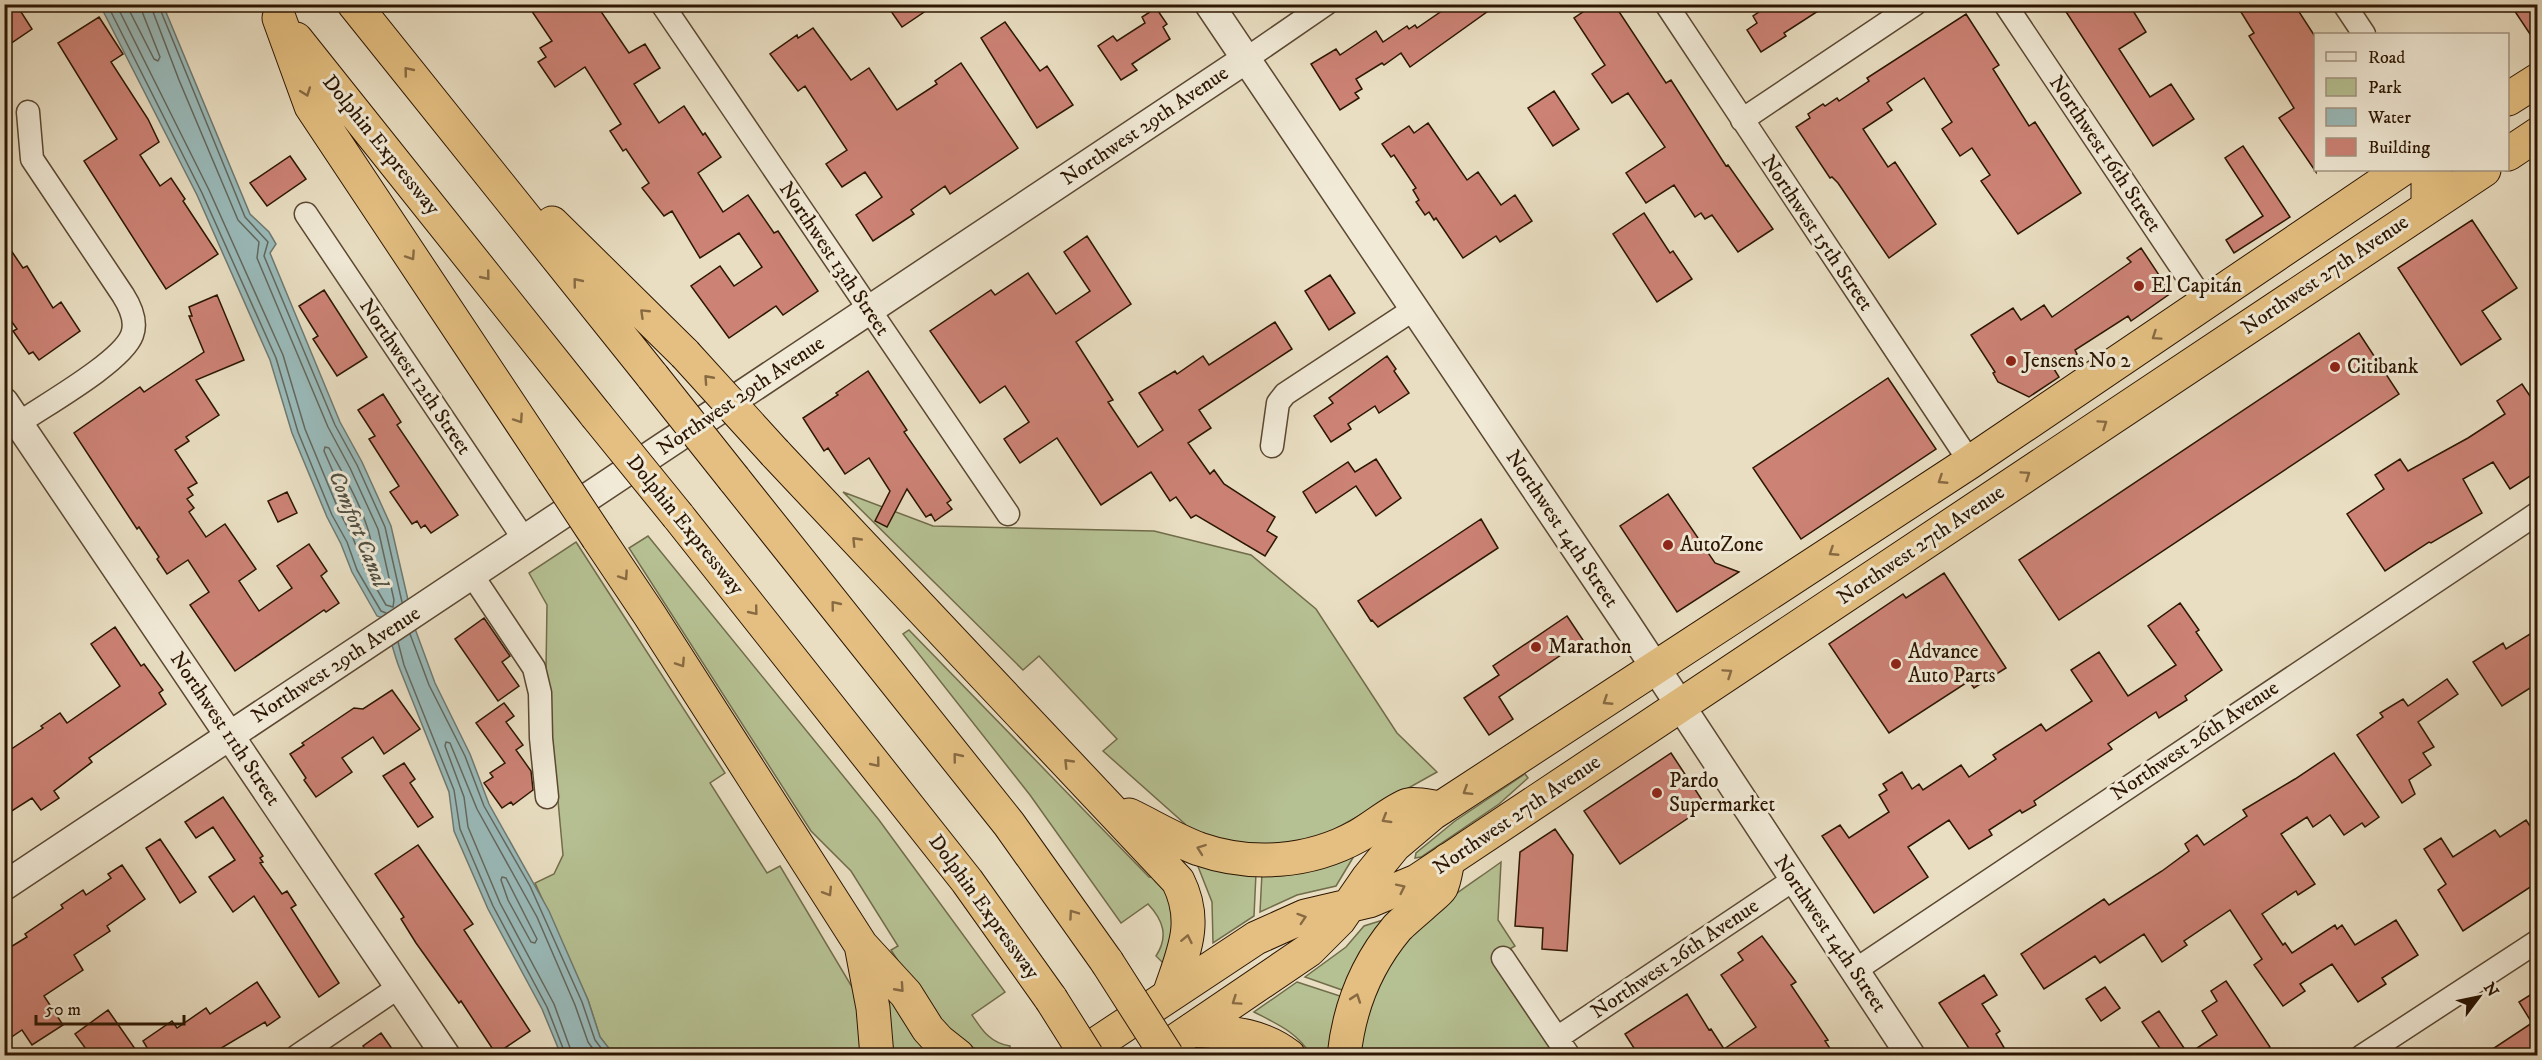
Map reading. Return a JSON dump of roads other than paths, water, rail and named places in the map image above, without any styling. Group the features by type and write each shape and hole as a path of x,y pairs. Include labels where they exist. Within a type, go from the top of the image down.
{"highway":[{"path":"354,4 1009,824 1107,962 1167,1056"},
{"path":"273,11 311,105 662,633 861,945 906,994 928,1029 958,1056"},
{"name":"Dolphin Expressway","path":"273,11 898,791 967,880 1087,1056"},
{"path":"2509,98 2538,80"},
{"path":"444,117 685,354 1166,866 1185,894 1189,910 1187,942 1169,995"},
{"path":"2509,153 2538,134"},
{"name":"Northwest 27th Avenue","path":"1154,1056 1309,950 1329,932 1394,846 1440,808 1970,462 2400,171"},
{"path":"2428,207 2428,183 2434,171"},
{"name":"Northwest 27th Avenue","path":"1078,1056 1236,950 1274,929 1305,916 1391,894 1417,881 2482,171"},
{"path":"2249,326 2251,297 2257,290 2259,266"},
{"path":"2186,368 2187,345 2200,331 2205,316 2205,303"},
{"path":"1108,805 1197,848 1219,855 1260,860 1301,857 1329,849 1357,837 1409,805 1440,808"},
{"path":"1344,1056 1353,1006 1371,966 1403,921 1423,902 1441,890 1448,860"},
{"path":"861,945 873,1008 877,1056"},
{"path":"1192,1030 1256,1037 1272,1043 1289,1056"}],"street":[{"name":"Northwest 13th Street","path":"662,4 1008,514"},
{"name":"Northwest 14th Street","path":"1209,4 1680,705 1793,880 1911,1056"},
{"name":"Northwest 29th Avenue","path":"4,886 1326,4"},
{"name":"Northwest 15th Street","path":"1666,4 1970,462"},
{"path":"1742,120 1915,4"},
{"name":"Northwest 16th Street","path":"2005,4 2205,303"},
{"path":"2344,4 2363,33"},
{"path":"12,412 116,356 133,333 132,317 123,295 32,159 28,112"},
{"name":"Northwest 12th Street","path":"306,214 525,539"},
{"path":"1272,446 1278,403 1285,394 1414,309"},
{"name":"Northwest 11th Street","path":"12,412 446,1056"},
{"name":"Northwest 26th Avenue","path":"1854,971 2538,513"},
{"path":"472,575 534,668 540,693 541,738 547,798"},
{"name":"Northwest 26th Avenue","path":"1563,1047 1793,880"},
{"path":"2362,1056 2538,941"},
{"path":"1503,958 1563,1047"},
{"path":"297,1056 399,987"}],"water":[{"name":"Comfort Canal","path":"100,5 163,5 250,214 269,232 276,244 270,253 340,422 362,462 391,526 414,626 435,683 470,754 489,804 549,911 588,1000 600,1037 614,1055 561,1055 542,1009 488,909 454,831 449,792 399,667 383,618 377,616 352,572 292,433 270,360 197,195"}],"place":[{"name":"El Capitán","path":"2139,286"},
{"name":"Jensens No 2","path":"2011,361"},
{"name":"Citibank","path":"2335,367"},
{"name":"AutoZone","path":"1668,545"},
{"name":"Marathon","path":"1536,647"},
{"name":"Advance Auto Parts","path":"1896,664"},
{"name":"Pardo Supermarket","path":"1657,793"}]}
